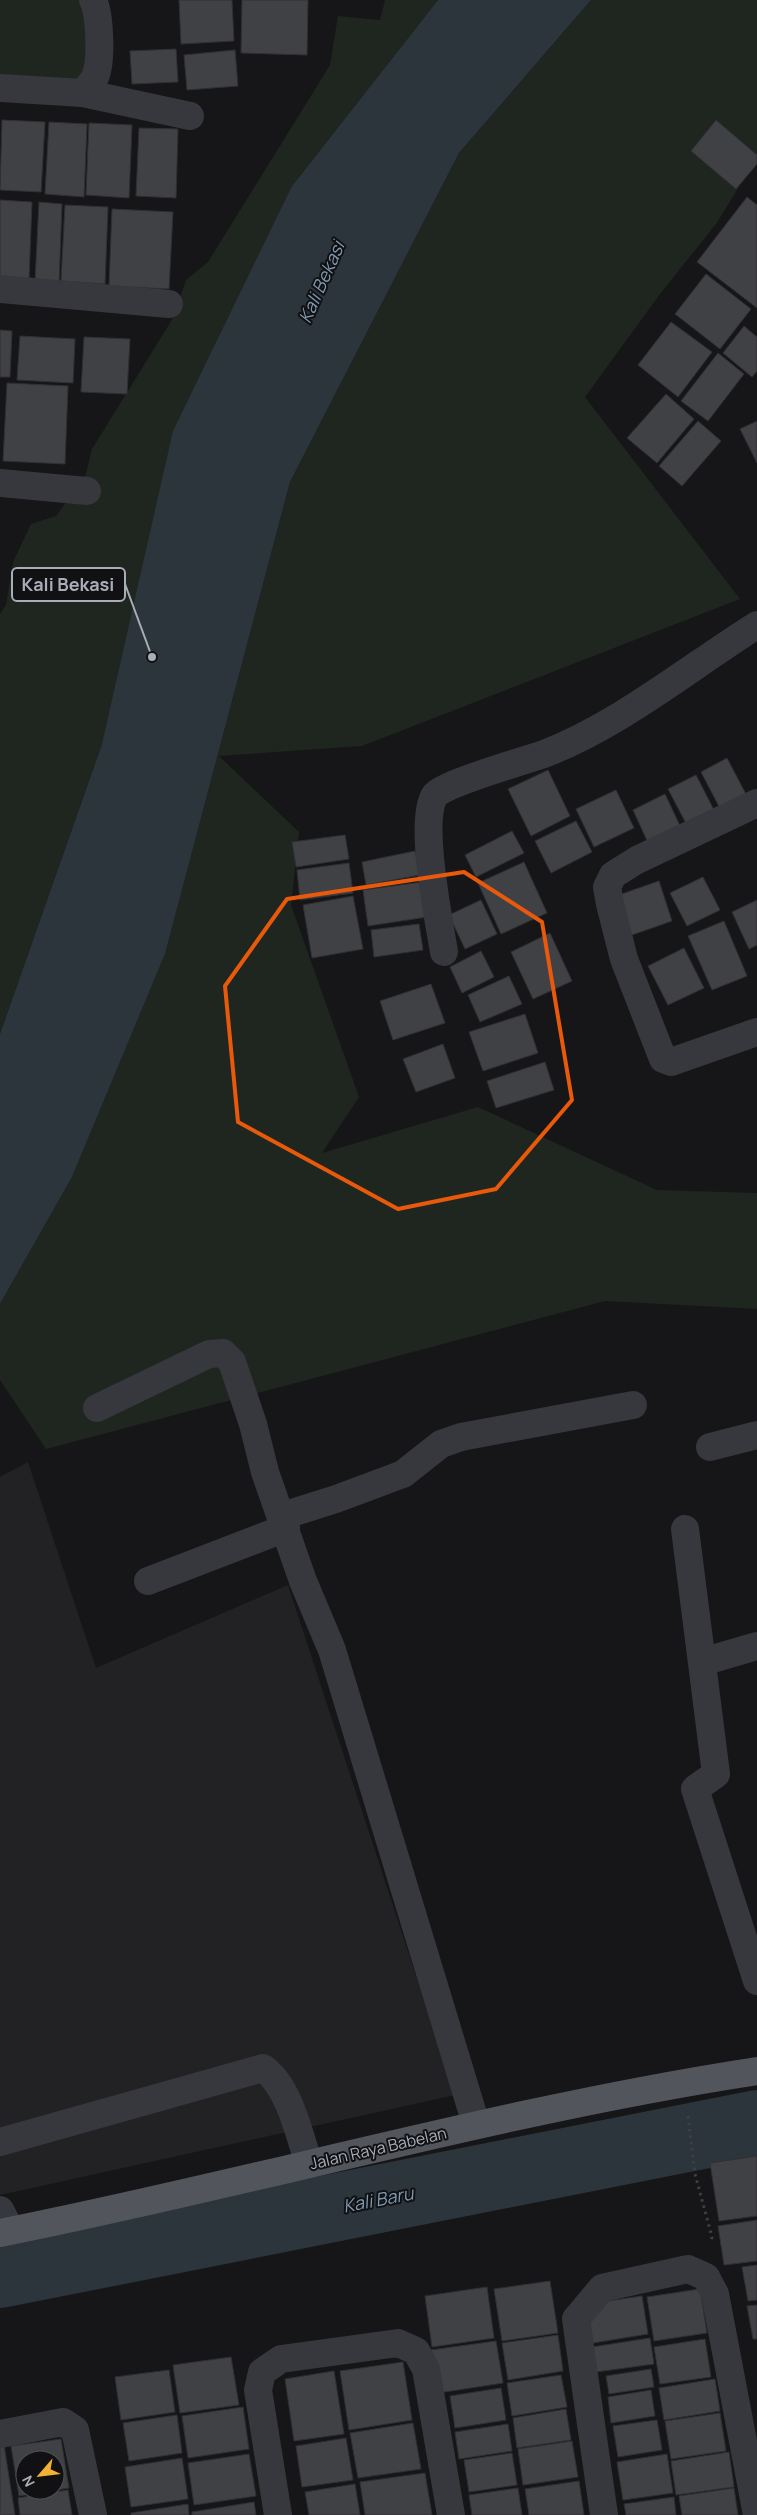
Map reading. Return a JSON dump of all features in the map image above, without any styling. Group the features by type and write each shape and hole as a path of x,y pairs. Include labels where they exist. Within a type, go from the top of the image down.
{"main road":[{"name":"Jalan Raya Babelan","path":"4,2225 309,2164 476,2124 684,2082 757,2071"}],"street":[{"path":"83,93 96,77 98,52 96,7 93,0"},
{"path":"0,88 83,93 190,116"},
{"path":"0,290 168,304"},
{"path":"0,484 87,491"},
{"path":"444,952 429,838 429,807 435,794 447,786 500,770 576,741 757,626"},
{"path":"757,803 637,860 613,875 608,887 610,904 624,958 663,1059 671,1062 757,1032"},
{"path":"97,1408 209,1354 223,1353 232,1362 253,1424 265,1472 303,1581 332,1650 476,2124"},
{"path":"148,1581 336,1499 403,1474 441,1444 461,1437 633,1404"},
{"path":"710,1447 757,1435"},
{"path":"686,1529 716,1774 695,1789 757,1981"},
{"path":"702,1662 757,1646"},
{"path":"0,2142 263,2068 278,2080 309,2164"},
{"path":"604,2515 576,2320 602,2288 688,2268 706,2277 715,2294 757,2515"},
{"path":"278,2515 258,2390 262,2372 281,2359 398,2343 416,2351 426,2369 451,2515"},
{"path":"0,2434 63,2422 75,2430 93,2515"}],"path":[{"path":"688,2112 696,2174 712,2237"}],"highlighted area":[{"path":"464,872 542,922 572,1100 496,1189 398,1209 238,1122 225,986 287,899"}],"shaded area":[{"path":"0,0 93,0 83,93 0,88"},
{"path":"385,0 438,0 292,186 102,744 0,1034 0,614 6,605 13,562 31,524 56,516 85,477 92,449 173,318 186,280 208,262 330,65 338,16 380,20"},
{"path":"591,0 757,0 757,158 716,224 660,294 585,397 740,599 362,746 219,756 299,832 291,905 359,1097 322,1153 478,1107 657,1190 757,1193 757,1309 605,1301 46,1449 0,1380 0,1304 72,1177 165,954 290,482 459,153"},
{"path":"28,1462 96,1668 288,1585 455,2095 0,2195 0,1477"}],"water":[{"path":"438,0 591,0 459,153 290,482 165,954 72,1177 0,1304 0,1034 102,744 173,431 292,186"}],"building":[{"path":"179,0 232,0 234,41 181,44"},
{"path":"242,0 308,0 307,55 241,53"},
{"path":"176,49 178,82 132,84 130,51"},
{"path":"235,50 238,86 187,90 184,55"},
{"path":"2,120 45,122 41,192 0,190"},
{"path":"716,120 757,155 757,164 736,189 691,151"},
{"path":"49,122 87,124 84,197 45,194"},
{"path":"89,123 132,125 129,198 86,195"},
{"path":"139,128 178,129 176,198 136,196"},
{"path":"747,197 757,205 757,308 697,262"},
{"path":"0,200 32,202 29,279 0,278"},
{"path":"39,202 62,204 59,283 35,282"},
{"path":"65,205 108,207 105,284 61,281"},
{"path":"112,209 173,212 169,289 109,286"},
{"path":"706,274 751,309 720,349 675,314"},
{"path":"671,322 712,352 678,397 638,365"},
{"path":"744,326 757,337 757,371 752,377 723,353"},
{"path":"0,330 12,331 10,377 0,377"},
{"path":"20,336 75,339 73,383 17,380"},
{"path":"84,337 130,339 127,394 81,392"},
{"path":"718,353 744,374 708,421 681,401"},
{"path":"7,383 68,386 65,464 3,461"},
{"path":"666,394 694,419 657,463 627,438"},
{"path":"698,421 721,441 682,486 659,466"},
{"path":"757,421 757,463 740,429"},
{"path":"727,758 750,802 724,816 701,772"},
{"path":"548,770 570,816 531,836 508,789"},
{"path":"696,775 716,814 689,829 668,789"},
{"path":"616,790 634,828 594,847 576,809"},
{"path":"665,794 683,832 650,847 633,810"},
{"path":"576,821 592,852 551,873 535,841"},
{"path":"512,831 524,853 476,877 465,855"},
{"path":"345,835 349,859 296,867 292,842"},
{"path":"415,851 420,875 366,885 362,862"},
{"path":"524,862 547,913 501,934 478,883"},
{"path":"349,863 353,893 300,900 297,870"},
{"path":"703,877 720,910 687,926 670,893"},
{"path":"659,881 672,921 629,936 616,896"},
{"path":"422,882 427,917 368,926 363,890"},
{"path":"353,896 363,949 312,958 303,905"},
{"path":"481,900 497,934 465,949 449,915"},
{"path":"757,900 757,945 749,949 732,912"},
{"path":"724,921 747,976 712,990 688,936"},
{"path":"419,924 423,950 374,957 371,930"},
{"path":"550,933 572,981 533,999 511,952"},
{"path":"684,948 704,988 668,1005 648,966"},
{"path":"481,951 494,977 462,993 450,967"},
{"path":"509,976 522,1004 480,1022 468,995"},
{"path":"431,984 445,1023 393,1040 380,1001"},
{"path":"525,1014 538,1053 483,1071 469,1032"},
{"path":"443,1044 455,1078 416,1092 403,1059"},
{"path":"545,1062 554,1090 496,1108 487,1081"},
{"path":"757,2156 757,2216 719,2221 710,2163"},
{"path":"757,2220 757,2261 724,2265 718,2226"},
{"path":"757,2265 757,2300 748,2301 742,2267"},
{"path":"550,2281 558,2333 502,2341 494,2289"},
{"path":"487,2287 494,2338 432,2347 425,2296"},
{"path":"700,2289 707,2333 654,2341 647,2297"},
{"path":"642,2296 648,2334 593,2343 587,2304"},
{"path":"757,2305 757,2339 753,2339 747,2306"},
{"path":"558,2335 563,2371 508,2380 502,2343"},
{"path":"650,2338 654,2364 596,2372 592,2347"},
{"path":"705,2339 711,2377 660,2384 654,2347"},
{"path":"496,2341 503,2383 438,2393 431,2350"},
{"path":"231,2357 239,2405 180,2413 173,2365"},
{"path":"403,2362 412,2420 349,2430 340,2371"},
{"path":"651,2369 654,2387 609,2394 606,2376"},
{"path":"169,2370 175,2412 121,2420 115,2377"},
{"path":"334,2371 344,2434 294,2441 285,2379"},
{"path":"561,2375 567,2407 512,2416 507,2383"},
{"path":"715,2379 720,2411 664,2420 659,2388"},
{"path":"501,2388 506,2420 455,2428 450,2396"},
{"path":"651,2390 655,2416 611,2423 608,2397"},
{"path":"243,2407 249,2449 188,2458 182,2416"},
{"path":"566,2409 571,2440 517,2448 513,2418"},
{"path":"720,2413 726,2451 671,2459 665,2421"},
{"path":"177,2415 182,2453 129,2461 123,2423"},
{"path":"657,2420 662,2450 618,2457 613,2426"},
{"path":"413,2423 421,2469 358,2478 350,2433"},
{"path":"508,2424 512,2451 459,2459 455,2432"},
{"path":"346,2438 353,2480 302,2487 296,2446"},
{"path":"61,2439 63,2450 15,2450 15,2471 11,2446"},
{"path":"572,2441 578,2477 523,2485 518,2449"},
{"path":"0,2445 4,2445 15,2515 0,2515"},
{"path":"729,2452 734,2487 676,2495 671,2461"},
{"path":"512,2453 517,2485 469,2492 464,2460"},
{"path":"249,2454 256,2496 194,2505 188,2463"},
{"path":"667,2454 673,2493 623,2500 617,2462"},
{"path":"182,2458 188,2499 131,2507 125,2467"},
{"path":"65,2464 69,2488 65,2489"},
{"path":"425,2473 432,2515 365,2515 360,2482"},
{"path":"579,2481 584,2515 529,2515 525,2489"},
{"path":"355,2484 360,2515 309,2515 305,2492"},
{"path":"518,2488 522,2515 472,2515 469,2495"},
{"path":"734,2488 738,2515 682,2515 679,2496"},
{"path":"65,2490 68,2490 72,2515 20,2515 18,2500 65,2500"},
{"path":"674,2497 676,2515 626,2515 624,2504"},
{"path":"254,2502 256,2515 192,2515 192,2512"},
{"path":"188,2504 189,2515 131,2515 131,2513"}],"waterway":[{"name":"Kali Baru","path":"0,2274 757,2124"}],"place":[{"name":"Kali Bekasi","path":"152,657"}]}
